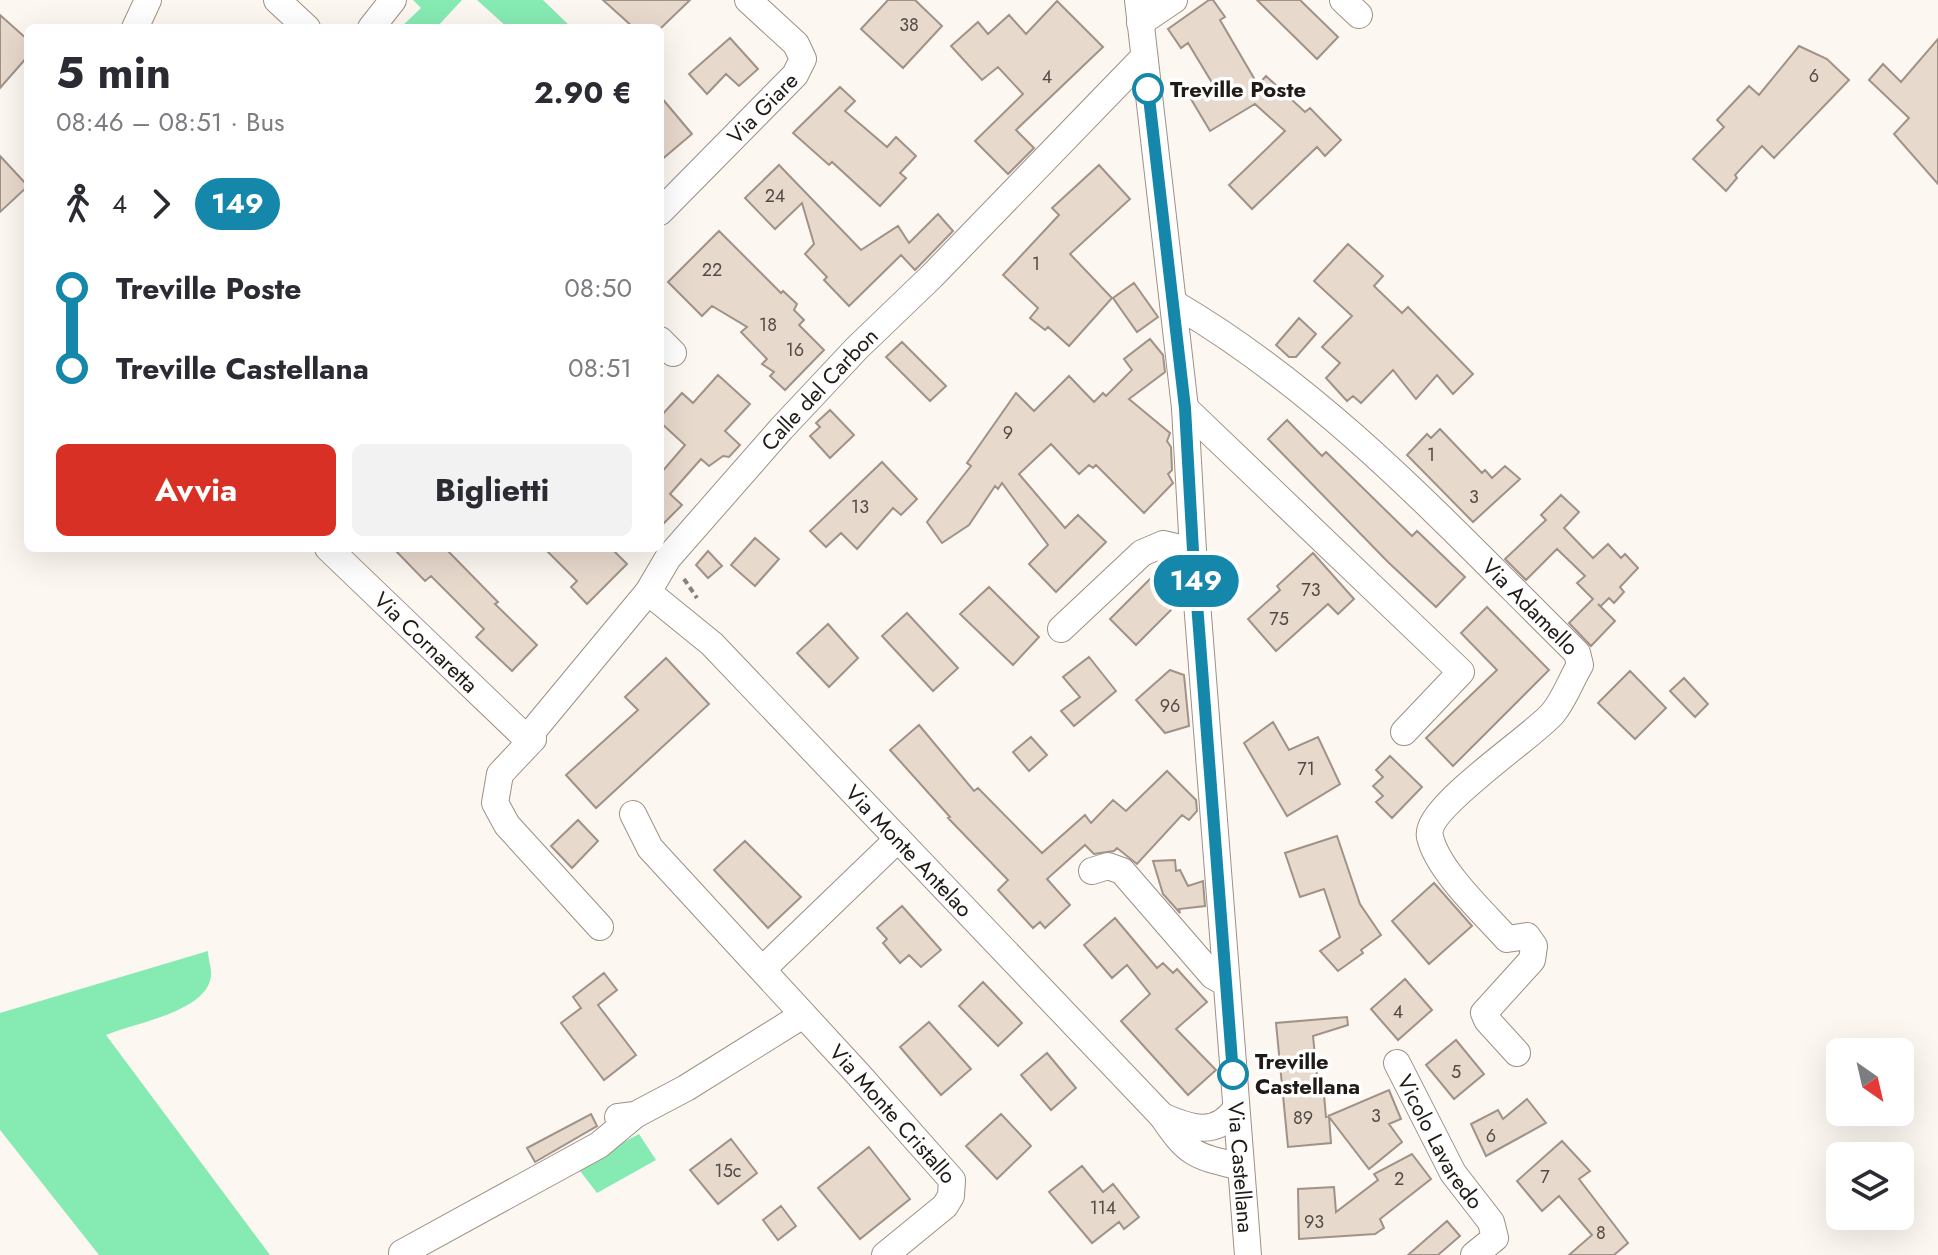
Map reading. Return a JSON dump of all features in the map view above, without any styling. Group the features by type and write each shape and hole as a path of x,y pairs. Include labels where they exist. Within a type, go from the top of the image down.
{"street":[{"path":"137,24 148,0"},
{"path":"277,0 303,24"},
{"path":"374,24 393,0"},
{"name":"Via Giare","path":"664,208 795,75 803,59 796,44 748,0"},
{"name":"Via Castellana","path":"1174,0 1139,11 1185,408 1193,551 1248,1255"},
{"name":"Calle del Carbon","path":"600,927 507,825 495,803 500,774 648,592 668,558 781,429 1144,57"},
{"name":"Via Adamello","path":"1175,304 1260,360 1361,441 1577,653 1580,665 1554,713 1468,785 1432,822 1429,835 1444,867 1507,939 1527,936 1534,946 1532,960 1484,1013 1517,1053"},
{"path":"1185,408 1461,672 1404,732"},
{"path":"1061,629 1142,553 1163,544 1193,551"},
{"name":"Via Cornaretta","path":"332,552 528,737"},
{"name":"Via Monte Antelao","path":"648,592 712,644 1162,1116 1178,1142 1188,1151 1208,1160 1241,1167"},
{"name":"Via Monte Cristallo","path":"633,814 650,848 952,1180 951,1196 945,1206 885,1255"},
{"path":"763,969 898,839"},
{"path":"1092,871 1108,866 1122,871 1213,976 1226,983"},
{"path":"404,1255 402,1253 599,1145 624,1116 686,1088 803,1015"},
{"name":"Vicolo Lavaredo","path":"1397,1063 1453,1173 1491,1222 1495,1238 1474,1255"},
{"path":"1162,1116 1184,1126 1207,1128 1229,1118 1236,1108"}],"green space":[{"path":"413,0 462,0 440,24 404,24 421,8"},
{"path":"477,0 543,0 568,24 504,24"},
{"path":"208,951 211,976 197,999 168,1014 106,1035 270,1255 99,1255 0,1130 0,1013"},
{"path":"639,1134 656,1160 597,1193 577,1167"}],"building":[{"path":"603,0 690,0 664,25 630,24"},
{"path":"888,0 915,0 942,26 903,68 861,29"},
{"path":"1213,0 1225,17 1220,20 1258,85 1266,76 1305,112 1310,108 1341,140 1325,156 1317,147 1252,209 1229,185 1285,131 1255,104 1210,131 1191,99 1214,86 1188,43 1181,48 1168,29"},
{"path":"1257,0 1300,0 1338,37 1317,59"},
{"path":"1057,1 1103,47 1016,130 1034,148 1008,174 975,141 1023,94 998,67 982,80 951,46 978,22 988,34 1009,15 1026,34"},
{"path":"0,15 24,36 24,61 0,88"},
{"path":"730,38 758,69 739,86 726,74 707,94 689,74"},
{"path":"1938,39 1938,184 1894,134 1909,118 1869,80 1883,64 1901,82"},
{"path":"1799,46 1827,59 1849,80 1774,158 1762,146 1735,175 1737,178 1726,191 1693,159 1724,127 1717,120 1749,86 1759,95"},
{"path":"840,87 855,101 845,111 887,147 896,137 916,156 900,173 906,178 880,206 832,162 829,165 793,133"},
{"path":"664,101 692,134 664,158"},
{"path":"0,156 24,182 24,190 0,212"},
{"path":"779,165 861,250 898,226 909,243 938,214 953,231 915,270 901,255 849,306 805,254 814,244 802,203 775,229 745,198"},
{"path":"1099,165 1130,199 1070,254 1112,298 1069,346 1048,327 1045,330 1030,318 1038,308 1003,275 1059,215 1052,208"},
{"path":"719,231 781,293 783,291 797,304 794,310 804,320 799,325 824,350 785,390 770,376 774,372 762,364 767,359 741,332 747,327 712,306 702,316 668,282"},
{"path":"1348,244 1383,276 1374,286 1402,313 1408,307 1473,374 1453,394 1437,375 1416,399 1393,370 1361,403 1353,396 1347,401 1326,378 1340,363 1322,347 1352,316 1314,281"},
{"path":"1134,283 1158,317 1137,332 1113,298"},
{"path":"1299,318 1316,334 1296,357 1289,357 1276,345"},
{"path":"1150,339 1163,355 1165,372 1129,399 1170,433 1167,441 1171,447 1172,470 1168,474 1173,483 1144,513 1096,465 1093,468 1089,465 1079,474 1051,444 1019,474 1065,528 1078,515 1106,542 1056,592 1029,564 1048,545 1002,483 998,489 995,486 969,525 942,543 927,522 971,466 967,463 1016,393 1034,411 1069,376 1094,402 1103,393 1106,396 1132,370 1124,359"},
{"path":"902,342 946,386 930,401 886,357"},
{"path":"718,375 750,404 725,431 740,445 729,457 723,456 709,466 701,459 670,494 682,505 664,523 664,469 685,445 664,426 664,413 682,393 693,403"},
{"path":"830,410 854,435 830,458 810,436 820,427 816,423"},
{"path":"1287,420 1322,456 1326,452 1412,536 1417,531 1465,577 1436,607 1268,439"},
{"path":"1440,429 1482,473 1485,470 1492,478 1505,466 1520,479 1473,522 1407,455 1427,434 1431,438"},
{"path":"882,462 917,499 901,515 893,508 857,549 841,533 826,547 810,531"},
{"path":"1561,495 1579,512 1564,528 1593,558 1608,544 1621,558 1625,554 1638,568 1620,587 1624,592 1614,603 1609,598 1601,606 1598,604 1615,621 1591,646 1569,623 1593,599 1577,583 1585,576 1557,549 1526,580 1505,559 1546,520 1541,515"},
{"path":"755,538 779,559 755,586 731,565"},
{"path":"708,551 722,566 708,578 696,565"},
{"path":"397,552 449,552 537,645 512,671 476,637 484,629 431,576 425,581"},
{"path":"548,552 615,552 627,564 587,604 571,587 577,581"},
{"path":"1313,553 1354,599 1338,614 1328,604 1276,651 1248,619 1280,590 1277,586"},
{"path":"1158,571 1181,600 1136,645 1110,619"},
{"path":"989,587 1039,637 1013,665 960,614"},
{"path":"1487,607 1549,670 1453,766 1426,738 1497,670 1461,633"},
{"path":"907,613 958,668 933,691 882,636"},
{"path":"828,624 858,658 829,687 797,653"},
{"path":"1089,657 1116,691 1074,726 1061,711 1080,697 1063,677"},
{"path":"666,658 709,704 596,808 566,775 638,710 625,697"},
{"path":"1170,670 1184,675 1189,726 1165,733 1136,700"},
{"path":"1630,671 1666,708 1635,739 1598,703"},
{"path":"1684,678 1708,704 1695,717 1670,691"},
{"path":"1273,722 1289,750 1318,737 1340,784 1287,816 1244,743"},
{"path":"919,725 974,791 978,788 1042,853 1085,815 1091,823 1113,800 1126,811 1167,771 1196,800 1197,811 1189,820 1182,815 1137,864 1117,848 1094,854 1085,845 1047,879 1070,905 1045,928 1040,922 1033,928 998,890 1008,880 948,818 890,750"},
{"path":"1031,737 1047,755 1029,771 1013,752"},
{"path":"1390,756 1422,787 1392,818 1376,802 1383,796 1373,786 1383,777 1376,770"},
{"path":"578,820 598,841 572,868 551,846"},
{"path":"1337,836 1360,904 1381,935 1338,971 1320,951 1340,937 1324,889 1300,897 1285,853"},
{"path":"745,841 801,897 768,928 714,870"},
{"path":"1175,860 1176,871 1180,870 1188,886 1203,881 1205,906 1179,909 1180,913 1163,894 1153,861"},
{"path":"1434,883 1472,926 1429,964 1392,921"},
{"path":"902,906 941,950 921,967 909,955 900,963 883,943 887,939 877,928"},
{"path":"1115,918 1157,968 1163,963 1173,973 1177,969 1207,1002 1176,1029 1216,1070 1188,1095 1121,1021 1150,994 1127,965 1112,978 1084,945"},
{"path":"604,973 617,990 598,1005 636,1055 604,1080 561,1023 581,1008 573,997"},
{"path":"1405,979 1432,1010 1398,1040 1371,1009"},
{"path":"983,982 1022,1023 998,1046 959,1006"},
{"path":"1347,1017 1348,1025 1313,1036 1319,1096 1324,1095 1326,1117 1389,1090 1401,1119 1389,1124 1402,1142 1369,1169 1329,1117 1331,1143 1288,1147 1276,1023"},
{"path":"929,1022 971,1069 941,1095 900,1047"},
{"path":"1456,1040 1484,1074 1454,1099 1426,1065"},
{"path":"1047,1053 1076,1088 1051,1110 1021,1075"},
{"path":"1527,1099 1546,1123 1486,1156 1471,1124 1498,1110 1503,1119"},
{"path":"591,1114 597,1126 535,1162 527,1148"},
{"path":"1001,1114 1031,1146 997,1179 966,1146"},
{"path":"731,1139 757,1173 718,1204 690,1170"},
{"path":"1562,1141 1590,1171 1579,1179 1628,1243 1614,1255 1569,1255 1592,1235 1559,1196 1542,1211 1517,1181"},
{"path":"869,1147 910,1199 860,1239 818,1188"},
{"path":"1412,1154 1431,1179 1380,1219 1384,1228 1375,1234 1299,1239 1298,1189 1334,1187 1336,1212 1378,1180 1374,1174"},
{"path":"1082,1166 1103,1192 1113,1184 1139,1217 1124,1229 1119,1222 1092,1243 1049,1192"},
{"path":"781,1206 796,1226 778,1240 763,1220"},
{"path":"1447,1221 1460,1236 1438,1255 1408,1255"}],"bus line":[{"name":"149","path":"1148,89 1185,408 1233,1074"}],"place":[{"name":"Treville Poste","path":"1148,89"},
{"name":"Treville Castellana","path":"1233,1074"}]}
